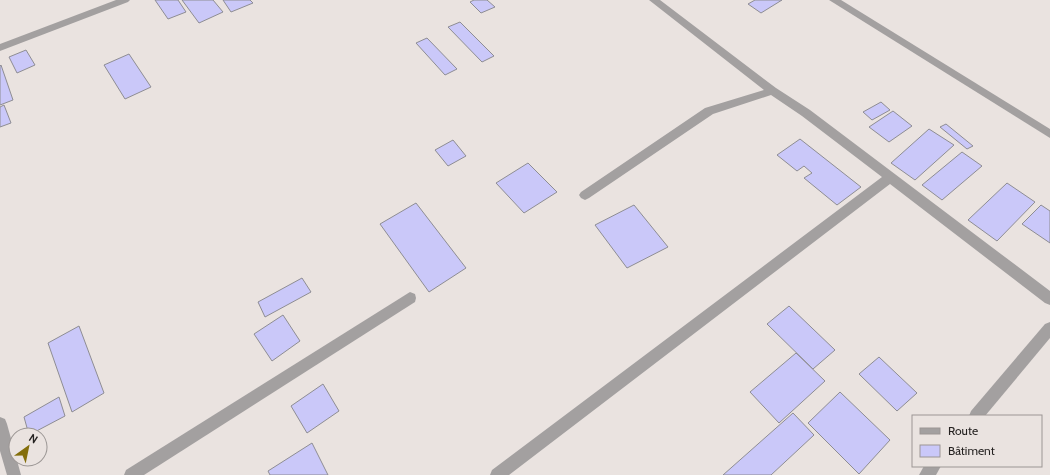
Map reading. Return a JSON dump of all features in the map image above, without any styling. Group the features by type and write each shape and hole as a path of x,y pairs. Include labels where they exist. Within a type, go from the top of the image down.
{"street":[{"path":"0,48 125,0"},
{"path":"654,0 772,91 806,113 1050,299"},
{"path":"834,0 1050,134"},
{"path":"585,195 709,111 772,91"},
{"path":"497,475 890,177"},
{"path":"131,475 410,298"},
{"path":"977,415 1050,328"},
{"path":"0,424 14,475"},
{"path":"926,475 933,467"}],"building":[{"path":"155,0 178,0 186,12 168,19"},
{"path":"182,0 213,0 223,12 199,23"},
{"path":"223,0 250,0 253,3 231,12"},
{"path":"474,0 487,0 495,7 481,13 470,2"},
{"path":"755,0 782,0 761,13 748,4"},
{"path":"460,22 494,56 482,62 448,27"},
{"path":"427,38 457,69 445,75 416,43"},
{"path":"26,50 35,65 17,73 9,57"},
{"path":"129,54 151,87 125,99 104,65"},
{"path":"1,65 13,100 0,105 0,66"},
{"path":"881,102 890,110 872,120 863,112"},
{"path":"4,105 11,123 0,127 0,107"},
{"path":"893,111 912,126 889,142 869,127"},
{"path":"946,124 973,146 967,149 940,127"},
{"path":"929,129 954,145 915,180 891,163"},
{"path":"800,139 861,187 837,205 804,178 812,173 804,166 797,171 777,155"},
{"path":"453,140 466,156 448,166 435,150"},
{"path":"962,152 982,166 942,200 922,185"},
{"path":"528,163 557,192 524,213 496,183"},
{"path":"1007,183 1035,202 997,241 968,220"},
{"path":"416,203 466,268 429,292 380,224"},
{"path":"634,205 668,247 627,268 595,225"},
{"path":"1041,205 1050,211 1050,243 1022,224"},
{"path":"302,278 311,292 265,317 258,302"},
{"path":"789,306 835,350 813,369 767,324"},
{"path":"283,315 300,341 272,361 254,334"},
{"path":"79,326 104,393 72,412 48,343"},
{"path":"796,353 825,381 779,423 750,392"},
{"path":"879,357 917,393 897,411 859,374"},
{"path":"323,384 339,411 307,433 291,406"},
{"path":"840,392 890,440 859,474 808,423"},
{"path":"59,397 65,416 44,427 27,427 24,417"},
{"path":"793,413 814,435 771,475 723,475"},
{"path":"312,443 328,475 270,475 268,471"}]}
